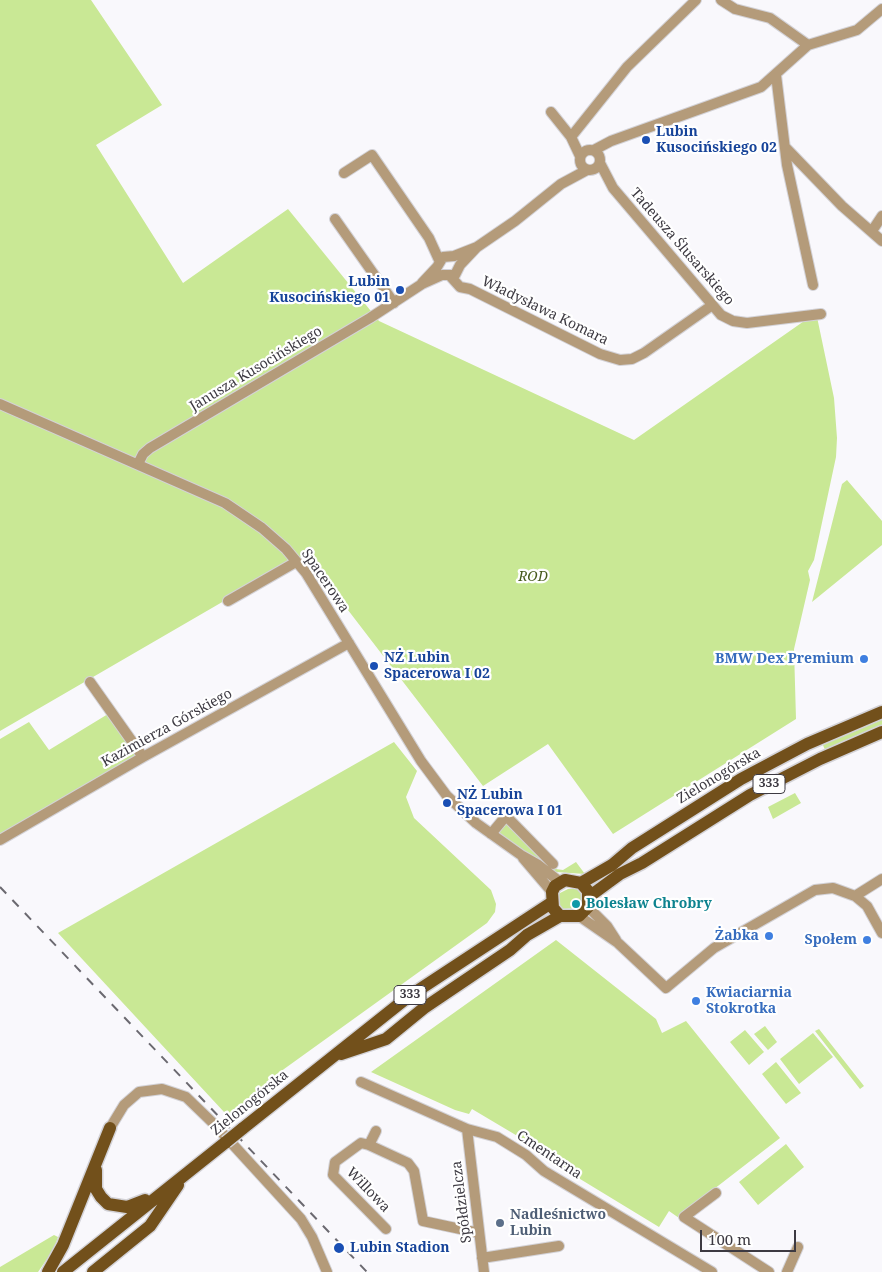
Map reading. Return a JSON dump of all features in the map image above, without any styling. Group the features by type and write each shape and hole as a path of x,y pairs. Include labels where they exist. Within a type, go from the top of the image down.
{"main road":[{"name":"Zielonogórska","path":"581,883 612,865 647,838 740,779 817,739 882,712"},
{"name":"333","path":"560,916 586,907 620,874 642,863 750,795 812,762 882,732"},
{"path":"560,916 555,892 568,880 581,883 586,907"},
{"name":"Zielonogórska","path":"63,1272 418,989 499,936 519,926 555,892"},
{"name":"Zielonogórska","path":"334,1056 386,1038 430,1004 510,950 527,935 560,916"},
{"path":"48,1272 63,1245 110,1128"},
{"path":"97,1163 97,1190 103,1199 113,1206 125,1207 138,1204 169,1187"},
{"name":"Zielonogórska","path":"93,1272 150,1226 185,1174"}],"street":[{"path":"551,112 571,136 628,67 696,0"},
{"path":"721,0 735,8 770,18 808,45"},
{"path":"344,173 372,154 448,266 515,221 590,160 618,140 761,87 808,45 857,30 882,9"},
{"path":"776,75 785,147 799,224 813,285"},
{"name":"Tadeusza Ślusarskiego","path":"571,136 711,306 721,315 738,322 768,322 821,314"},
{"path":"785,147 842,206 882,241"},
{"path":"872,231 882,216"},
{"path":"335,219 394,303"},
{"name":"Władysława Komara","path":"448,266 470,289 600,354 620,360 632,359 644,353 711,306"},
{"name":"Janusza Kusocińskiego","path":"138,464 143,454 150,448 394,303 448,266"},
{"name":"Spacerowa","path":"0,404 138,464 240,512 282,545 318,591 436,783 464,814 521,855 538,864 555,892"},
{"path":"228,600 296,562"},
{"name":"Kazimierza Górskiego","path":"0,840 143,757 349,643"},
{"path":"90,682 143,757"},
{"path":"491,834 506,816 553,864"},
{"path":"855,896 882,879"},
{"path":"586,907 618,943 666,988 714,948 809,892 833,888 855,896 867,906 882,932"},
{"name":"Cmentarna","path":"361,1082 467,1129 497,1137 526,1155 544,1171 712,1272"},
{"path":"110,1128 124,1105 140,1092 162,1089 174,1091 186,1097 221,1132 301,1220 312,1237 326,1271"},
{"name":"Spółdzielcza","path":"467,1129 484,1272"},
{"path":"376,1131 370,1145 408,1163 414,1171 423,1221 479,1233"},
{"name":"Willowa","path":"370,1145 361,1143 335,1162 333,1175 386,1229"},
{"path":"716,1193 684,1217 769,1272"},
{"path":"482,1258 559,1246"},
{"path":"787,1272 798,1248 794,1272"}],"green space":[{"name":"ROD","path":"0,0 91,0 162,105 96,145 183,283 288,209 379,321 634,440 807,319 817,317 834,398 837,438 836,457 814,560 808,571 810,580 794,649 796,719 613,834 548,744 483,786 305,554 0,731"},
{"path":"847,480 882,521 882,545 812,602 842,484"},
{"path":"108,714 138,756 0,837 0,739 29,722 49,750"},
{"path":"882,718 882,729 826,752 822,743"},
{"path":"394,742 417,771 406,797 414,818 491,890 496,904 495,912 487,923 266,1082 273,1088 232,1118 226,1111 224,1112 58,933"},
{"path":"795,793 801,803 773,819 768,807"},
{"path":"506,822 556,869 563,870 576,862 585,874 556,872 500,835 499,830"},
{"path":"568,889 581,889 584,903 579,908 559,908 558,894"},
{"path":"556,940 656,1019 662,1033 686,1021 780,1138 679,1218 669,1211 659,1227 539,1154 541,1150 472,1109 469,1114 455,1110 371,1072"},
{"path":"765,1026 777,1042 768,1050 754,1034"},
{"path":"819,1029 864,1086 860,1089 815,1031"},
{"path":"745,1030 764,1052 749,1065 730,1042"},
{"path":"813,1033 833,1057 799,1084 780,1059"},
{"path":"776,1062 801,1093 786,1104 762,1074"},
{"path":"786,1144 804,1167 758,1205 739,1182"},
{"path":"54,1235 58,1237 54,1249 38,1272 0,1272 0,1267"}],"railway":[{"path":"0,887 367,1272"}],"place":[{"name":"Lubin Kusocińskiego 02","path":"646,140"},
{"name":"Lubin Kusocińskiego 01","path":"400,290"},
{"name":"BMW Dex Premium","path":"864,659"},
{"name":"NŻ Lubin Spacerowa I 02","path":"374,666"},
{"name":"NŻ Lubin Spacerowa I 01","path":"447,803"},
{"name":"Bolesław Chrobry","path":"576,904"},
{"name":"Żabka","path":"769,936"},
{"name":"Społem","path":"867,940"},
{"name":"Kwiaciarnia Stokrotka","path":"696,1001"},
{"name":"Nadleśnictwo Lubin","path":"500,1223"},
{"name":"Lubin Stadion","path":"339,1248"}]}
